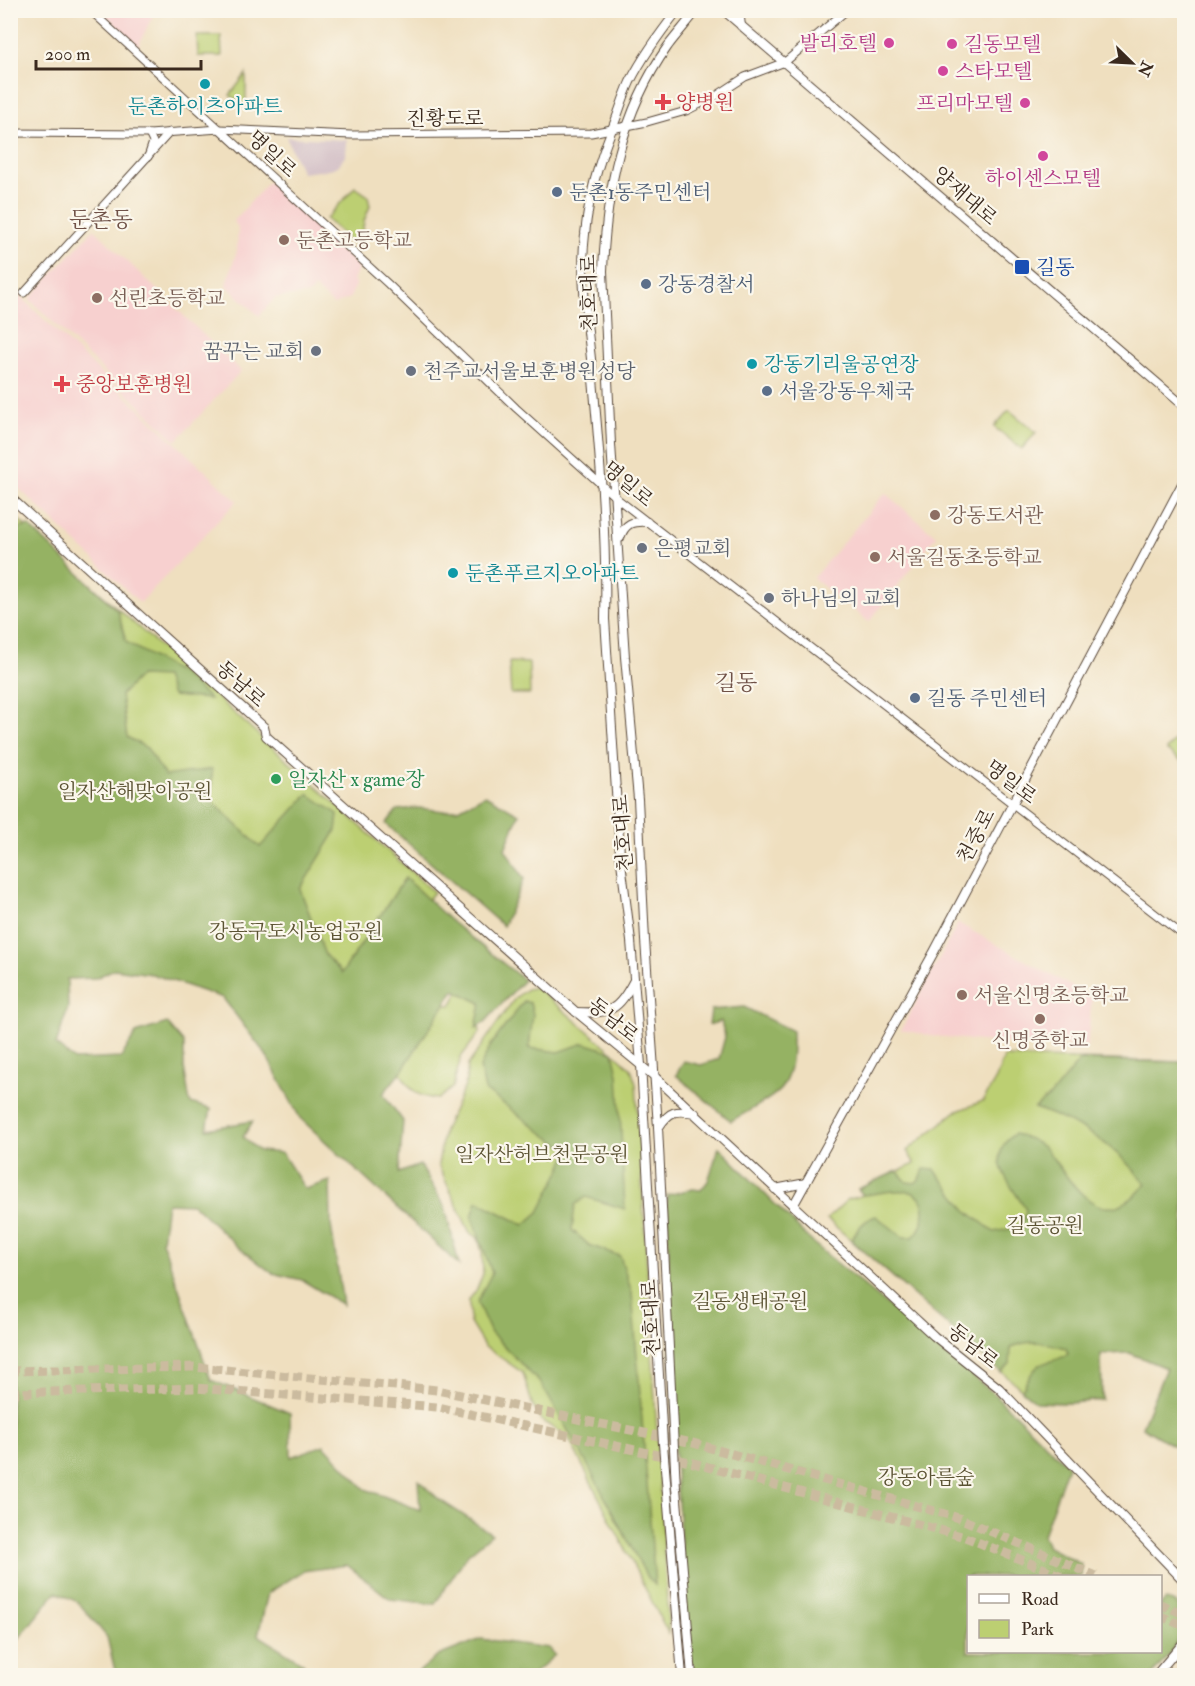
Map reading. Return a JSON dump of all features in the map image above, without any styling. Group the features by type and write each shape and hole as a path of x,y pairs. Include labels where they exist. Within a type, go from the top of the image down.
{"main road":[{"name":"천호대로","path":"678,10 658,35 637,68 602,152 592,184 584,235 583,284 600,484 606,591 605,619 620,854 641,1065 663,1444 682,1676"},
{"name":"천호대로","path":"692,1676 676,1477 655,1077 638,799 625,657 603,271 606,221 612,182 628,126 650,76 668,46 697,10"},
{"name":"양재대로","path":"723,10 1185,406"},
{"path":"739,10 741,26"},
{"name":"천중로","path":"793,1206 934,952 1185,480"},
{"name":"동남로","path":"10,497 264,727 266,736 576,1012 655,1077 934,1336 999,1388 1185,1581"},
{"path":"619,544 623,530 629,523 632,521 647,522"},
{"path":"576,1012 597,1013 616,1006 624,999 634,979"},
{"path":"658,1127 671,1113 680,1111 695,1113"},
{"path":"775,1189 806,1183"},
{"path":"1155,1676 1185,1642"}],"street":[{"name":"명일로","path":"90,10 388,284 516,408 615,497 1185,936"},
{"name":"진황도로","path":"10,133 149,134 220,129 351,135 591,133 687,111 745,77 785,62 847,10"},
{"path":"24,293 170,132"},
{"path":"147,159 153,142 149,134"}],"shaded area":[{"path":"101,11 155,11 138,46"},
{"path":"286,137 347,140 346,155 338,166 327,170 302,173"},
{"name":"둔촌고등학교","path":"269,181 359,267 353,280 356,283 350,298 334,305 314,288 310,294 275,298 259,316 226,285 237,251 238,228 234,221"},
{"path":"94,229 241,371 176,441 29,299"},
{"name":"중앙보훈병원","path":"10,287 237,501 140,603 11,481"},
{"name":"서울길동초등학교","path":"885,493 936,536 869,622 813,578"},
{"path":"958,923 1092,998 1087,1046 989,1042 901,1030"}],"green space":[{"path":"197,36 221,36 222,56 198,56"},
{"path":"246,74 246,107 230,95"},
{"path":"355,187 368,196 370,206 364,221 360,250 326,219"},
{"path":"1009,410 1036,432 1022,449 994,427"},
{"name":"일자산해맞이공원","path":"11,513 434,892 281,1082 233,986 11,869"},
{"name":"강동구도시농업공원","path":"29,526 118,611 126,642 182,674 210,699 172,696 165,677 140,676 121,695 127,737 147,748 165,776 212,769 212,801 260,847 308,794 338,814 336,831 300,889 325,955 342,973 405,878 452,922 524,980 484,1023 476,1028 481,1003 454,990 403,1069 383,1094 403,1121 399,1173 420,1165 445,1207 459,1265 300,1118 266,1055 223,998 152,974 114,969 96,978 67,979 68,1008 56,1045 74,1060 121,1058 136,1033 167,1023 184,1043 184,1067 190,1103 211,1109 207,1129 253,1121 243,1137 259,1151 282,1153 305,1189 330,1181 331,1225 343,1305 302,1280 272,1273 237,1246 193,1204 167,1203 162,1241 211,1380 290,1413 291,1457 324,1445 365,1489 420,1510 418,1480 440,1500 492,1534 467,1555 435,1604 390,1599 347,1565 303,1571 268,1593 258,1635 303,1663 309,1675 116,1675 107,1637 78,1602 56,1592 16,1642 11,1645 10,530"},
{"path":"509,662 529,663 530,694 511,694"},
{"path":"1179,735 1184,740 1184,763 1166,750"},
{"path":"485,795 519,814 505,849 524,879 503,926 386,824 397,810 459,809"},
{"path":"463,985 488,1001 478,1020 480,1032 461,1057 453,1087 438,1099 424,1097 407,1084 400,1072 440,1005 451,1005"},
{"name":"일자산허브천문공원","path":"532,988 538,989 622,1060 631,1069 636,1084 669,1635 568,1437 542,1421 532,1404 523,1373 484,1346 470,1323 469,1300 477,1289 483,1274 482,1252 478,1238 470,1233 438,1165 444,1130 465,1086 468,1065 515,998"},
{"name":"일자산허브천문공원","path":"524,1001 530,1003 533,1014 529,1048 559,1052 584,1043 613,1052 618,1074 625,1209 586,1197 575,1205 572,1230 589,1245 620,1256 632,1293 655,1585 646,1575 586,1462 541,1384 491,1333 477,1302 492,1273 472,1217 477,1201 524,1225 539,1212 569,1150 485,1090 480,1067 491,1045"},
{"path":"744,1007 792,1031 791,1060 786,1081 782,1087 773,1096 731,1121 676,1075 684,1061 701,1065 719,1059 725,1037 721,1021 709,1025 711,1010"},
{"name":"길동공원","path":"1004,1057 1184,1062 1184,1447 1172,1445 1142,1427 1166,1368 1130,1353 1101,1354 1102,1400 1069,1403 1036,1402 827,1219 847,1200 863,1195 858,1189 915,1164 907,1151 955,1112 983,1101 996,1079"},
{"name":"길동공원","path":"1080,1060 1184,1062 1184,1447 1172,1445 1142,1427 1166,1368 1130,1353 1101,1354 1102,1400 1069,1403 1036,1402 1022,1390 1025,1383 1037,1367 1068,1354 1066,1348 1038,1342 1017,1345 1011,1348 1010,1364 1001,1372 851,1240 864,1222 876,1216 903,1237 913,1237 918,1232 923,1222 924,1211 922,1201 917,1195 891,1191 863,1195 858,1189 897,1171 907,1182 915,1183 920,1179 924,1169 935,1170 966,1210 994,1232 1009,1229 1023,1222 1026,1210 1008,1182 1000,1162 1005,1143 1014,1134 1029,1139 1046,1149 1080,1192 1100,1206 1121,1205 1133,1197 1146,1184 1121,1157 1083,1129 1035,1108 1051,1095"},
{"path":"719,1147 813,1243 993,1393 1068,1466 1043,1535 1048,1547 1081,1564 1081,1575 967,1575 967,1653 1162,1653 1162,1603 1166,1600 1177,1603 1181,1625 1180,1634 1172,1651 1152,1675 690,1675 674,1445 667,1195 692,1189 701,1190 708,1181"},
{"path":"481,1639 549,1648 555,1655 532,1675 415,1675 438,1656"}],"tunnel":[{"path":"10,1371 194,1367 437,1390 693,1443 959,1518 1094,1575"},
{"path":"10,1393 196,1388 438,1407 690,1462 965,1537 1060,1575"},
{"path":"1162,1605 1184,1614"},
{"path":"1162,1617 1184,1626"}],"place":[{"name":"발리호텔","path":"889,43"},
{"name":"길동모텔","path":"952,44"},
{"name":"스타모텔","path":"943,71"},
{"name":"둔촌하이츠아파트","path":"205,84"},
{"name":"양병원","path":"663,102"},
{"name":"프리마모텔","path":"1025,103"},
{"name":"하이센스모텔","path":"1043,156"},
{"name":"둔촌1동주민센터","path":"557,192"},
{"name":"둔촌고등학교","path":"284,240"},
{"name":"길동","path":"1022,267"},
{"name":"강동경찰서","path":"646,284"},
{"name":"선린초등학교","path":"97,298"},
{"name":"꿈꾸는 교회","path":"316,351"},
{"name":"강동기리울공연장","path":"752,364"},
{"name":"천주교서울보훈병원성당","path":"411,371"},
{"name":"중앙보훈병원","path":"62,384"},
{"name":"서울강동우체국","path":"767,391"},
{"name":"강동도서관","path":"935,515"},
{"name":"은평교회","path":"642,548"},
{"name":"서울길동초등학교","path":"875,557"},
{"name":"둔촌푸르지오아파트","path":"453,573"},
{"name":"하나님의 교회","path":"769,598"},
{"name":"길동 주민센터","path":"915,698"},
{"name":"일자산 x game장","path":"276,779"},
{"name":"서울신명초등학교","path":"962,995"},
{"name":"신명중학교","path":"1040,1019"}],"district":[{"name":"둔촌동","path":"101,220"},
{"name":"길동","path":"736,683"}],"park label":[{"name":"길동생태공원","path":"750,1301"},
{"name":"강동아름숲","path":"926,1477"}]}
